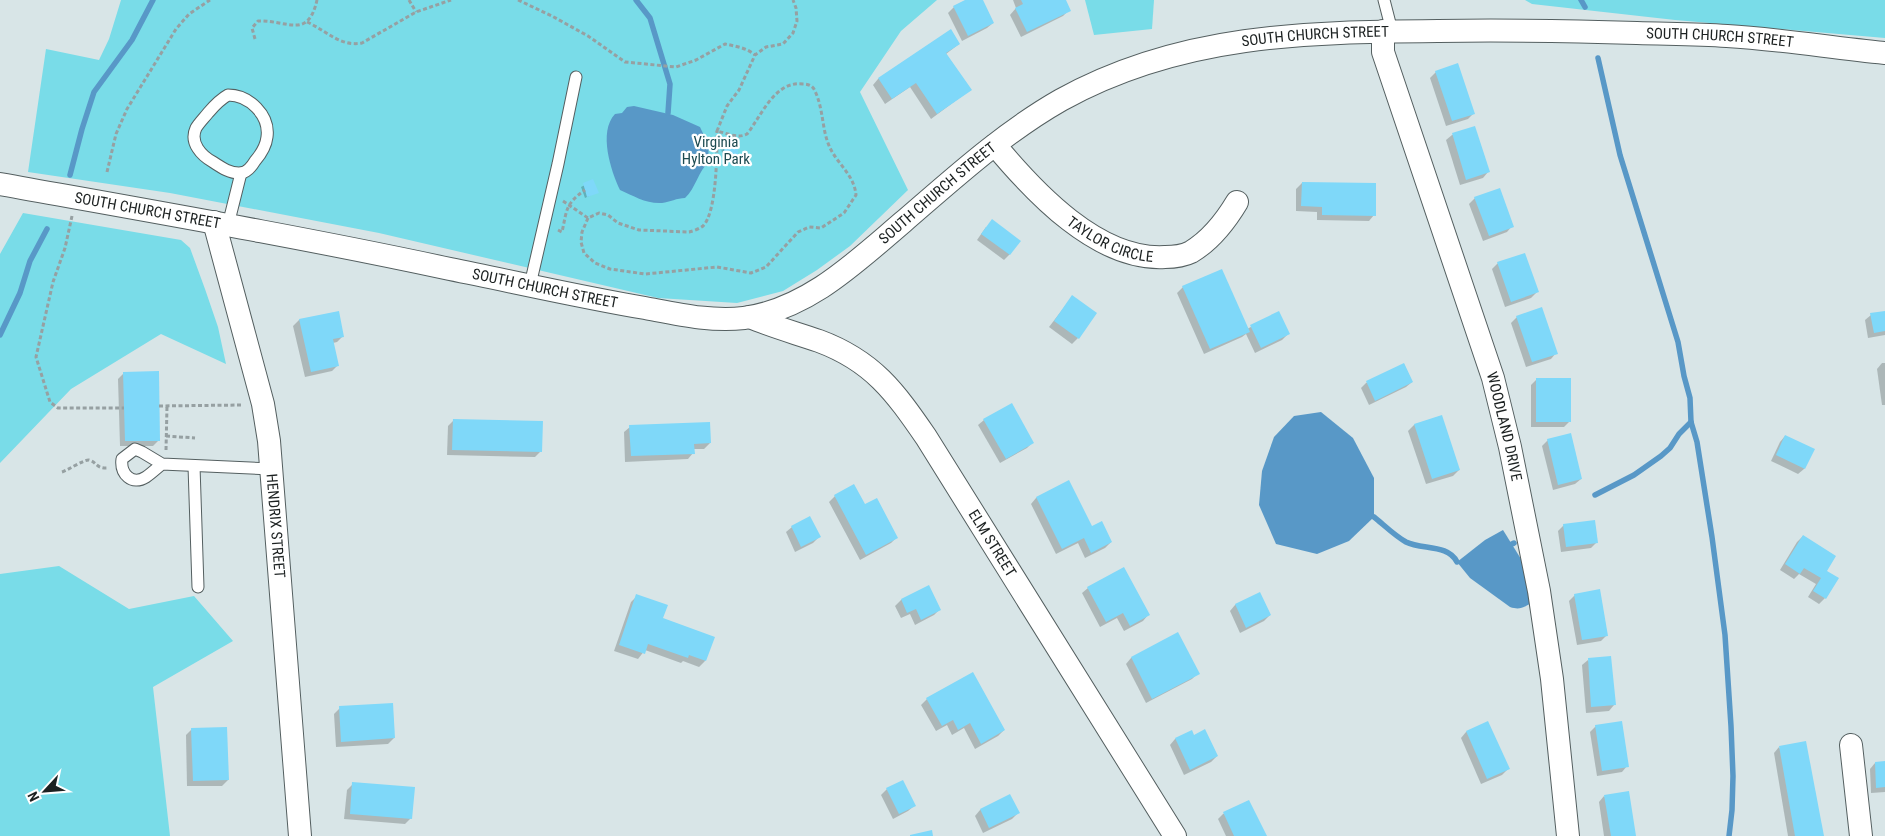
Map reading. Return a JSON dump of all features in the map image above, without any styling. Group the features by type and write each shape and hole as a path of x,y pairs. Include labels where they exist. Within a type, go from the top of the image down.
{"street":[{"name":"SOUTH CHURCH STREET","path":"0,184 342,246 676,314 718,319 750,317 787,306 822,288 995,145 1061,100 1131,68 1167,56 1212,45 1249,39 1304,35 1387,31 1521,30 1728,36 1885,53"},
{"name":"WOODLAND DRIVE","path":"1387,31 1383,52 1493,378 1510,447 1539,591 1552,679 1568,836"},
{"name":"TAYLOR CIRCLE","path":"995,145 1027,184 1073,223 1120,250 1136,255 1154,258 1172,257 1189,253 1217,231 1237,202"},
{"name":"HENDRIX STREET","path":"221,224 263,404 269,441 300,836"},
{"name":"ELM STREET","path":"750,317 780,330 819,341 850,355 889,386 926,437 1175,836"},
{"path":"1851,745 1861,836"}],"lane":[{"path":"1384,0 1387,31"},
{"path":"530,285 576,77"},
{"path":"221,224 241,173 250,168 261,153 267,137 267,128 263,116 242,96 228,95 218,102 195,130 195,142 200,154 205,158 227,170 241,173"},
{"path":"164,459 194,466 271,469"},
{"path":"194,466 198,587"}],"path":[{"path":"107,172 116,134 127,109 176,28 189,14 210,0"},
{"path":"254,39 252,28 258,21 294,25 307,22 314,15 317,0"},
{"path":"409,0 416,12"},
{"path":"307,22 345,44 354,45 362,43 416,12 451,0"},
{"path":"518,0 588,36 624,62 676,67 696,60 725,44 739,47 752,52 754,55"},
{"path":"717,131 738,136 747,134 770,101 783,87 798,83 809,84 815,89 824,121 827,142 834,156 853,180 856,196 844,212 821,228 809,227 798,232 766,267 751,273 717,267 645,274 610,268 595,263 584,254 581,242 582,232 588,218 599,213 608,215 618,223 639,230 689,232 703,226 712,210 717,131 727,106 739,90 754,55 766,47 783,44 793,33 797,21 793,0"},
{"path":"544,225 562,232 572,199 585,190"},
{"path":"551,195 588,218"},
{"path":"73,212 65,248 53,282 36,356 50,402 58,408 124,408"},
{"path":"159,406 263,404"},
{"path":"164,459 167,406"},
{"path":"166,436 195,438"},
{"path":"62,472 74,468 85,460 90,460 101,468 115,465"}],"green space":[{"name":"Virginia Hylton Park","path":"121,0 937,0 901,31 860,92 908,190 850,246 817,270 783,291 737,303 658,298 379,233 170,193 28,172 46,49 99,60 109,39"},
{"path":"1085,0 1154,0 1152,29 1094,35"},
{"path":"1525,0 1885,0 1885,38 1675,20 1532,4"},
{"path":"23,213 181,240 190,248 205,289 218,327 226,364 161,334 71,389 0,463 0,254"},
{"path":"59,566 129,609 194,596 233,641 153,687 170,836 0,836 0,574"}],"shaded area":[{"path":"634,106 673,115 700,127 708,144 709,162 685,198 656,203 640,199 620,190 610,162 607,131 615,114 622,113 627,107"},
{"path":"1321,412 1353,438 1374,478 1374,517 1349,541 1317,554 1276,544 1259,505 1262,471 1274,437 1294,416"},
{"path":"1503,530 1521,559 1532,586 1531,603 1521,608 1510,607 1470,578 1457,562 1485,540"}],"building":[{"path":"965,0 983,0 994,23 968,36 953,6"},
{"path":"1021,0 1066,0 1071,11 1027,32 1015,8 1023,4"},
{"path":"951,29 960,44 946,53 972,90 937,114 916,83 892,99 878,78"},
{"path":"1458,63 1475,114 1452,121 1435,71"},
{"path":"1475,126 1490,172 1466,180 1452,133"},
{"path":"738,143 738,157 726,160 723,144"},
{"path":"593,179 599,193 587,197 583,183"},
{"path":"1302,182 1376,183 1376,216 1322,215 1322,207 1301,206"},
{"path":"1500,188 1514,227 1489,236 1474,197"},
{"path":"992,219 1021,241 1010,255 981,234"},
{"path":"1525,253 1539,292 1511,302 1497,262"},
{"path":"1222,269 1250,332 1210,349 1182,286"},
{"path":"1072,295 1097,313 1079,339 1054,321"},
{"path":"1542,307 1558,354 1532,362 1516,316"},
{"path":"339,311 344,337 333,339 339,366 311,372 299,319"},
{"path":"1279,311 1290,334 1261,348 1250,325"},
{"path":"1885,311 1885,331 1874,333 1870,313"},
{"path":"1404,363 1413,382 1375,401 1366,381"},
{"path":"159,371 160,441 125,441 123,372"},
{"path":"1536,378 1571,378 1571,422 1536,422"},
{"path":"1012,403 1034,443 1006,459 983,419"},
{"path":"1442,415 1460,470 1432,479 1414,424"},
{"path":"453,419 543,421 542,452 452,450"},
{"path":"710,422 711,443 694,444 695,454 631,456 629,425"},
{"path":"1571,433 1582,479 1558,485 1547,439"},
{"path":"1785,435 1815,449 1805,469 1776,455"},
{"path":"1069,480 1092,526 1102,521 1112,542 1091,553 1084,538 1062,549 1036,497"},
{"path":"854,484 865,504 877,498 898,538 866,555 834,495"},
{"path":"810,516 821,537 801,547 791,526"},
{"path":"1595,520 1598,543 1566,547 1563,524"},
{"path":"1803,535 1836,556 1827,571 1839,578 1826,599 1813,591 1821,578 1804,568 1800,574 1785,564"},
{"path":"1124,567 1150,615 1130,626 1123,613 1106,622 1087,587"},
{"path":"929,585 941,610 921,620 916,609 907,613 901,599"},
{"path":"1600,589 1608,636 1582,640 1574,594"},
{"path":"1260,592 1271,615 1246,628 1235,604"},
{"path":"636,594 668,605 663,618 715,637 706,661 689,655 688,658 648,644 645,654 619,645"},
{"path":"1178,632 1200,674 1152,699 1131,657"},
{"path":"1611,656 1616,705 1591,707 1588,658"},
{"path":"973,672 1005,730 981,744 970,723 958,730 953,720 942,726 926,698"},
{"path":"393,703 395,738 341,742 339,706"},
{"path":"1488,721 1510,769 1487,779 1466,731"},
{"path":"1622,721 1629,767 1602,771 1595,725"},
{"path":"227,727 229,780 193,781 191,728"},
{"path":"1205,729 1218,756 1190,770 1175,738 1192,730 1194,735"},
{"path":"1806,741 1824,836 1795,836 1779,746"},
{"path":"1885,761 1885,787 1876,788 1875,762"},
{"path":"903,780 916,806 899,814 886,788"},
{"path":"352,782 415,787 412,819 350,814"},
{"path":"1629,791 1636,836 1611,836 1604,795"},
{"path":"1010,794 1020,813 989,828 980,809"},
{"path":"1249,800 1267,836 1234,836 1223,812"},
{"path":"932,830 933,836 910,836 910,835"}],"waterway":[{"path":"70,175 94,92 132,40 153,0"},
{"path":"636,0 650,18 670,84 668,113"},
{"path":"1581,0 1585,7"},
{"path":"1598,58 1620,155 1678,342 1690,398 1691,422 1697,442 1725,635 1733,776 1729,836"},
{"path":"0,335 20,293 30,261 47,229"},
{"path":"1595,495 1634,475 1661,456 1691,422"},
{"path":"1374,517 1406,542 1447,552 1457,562"}]}
